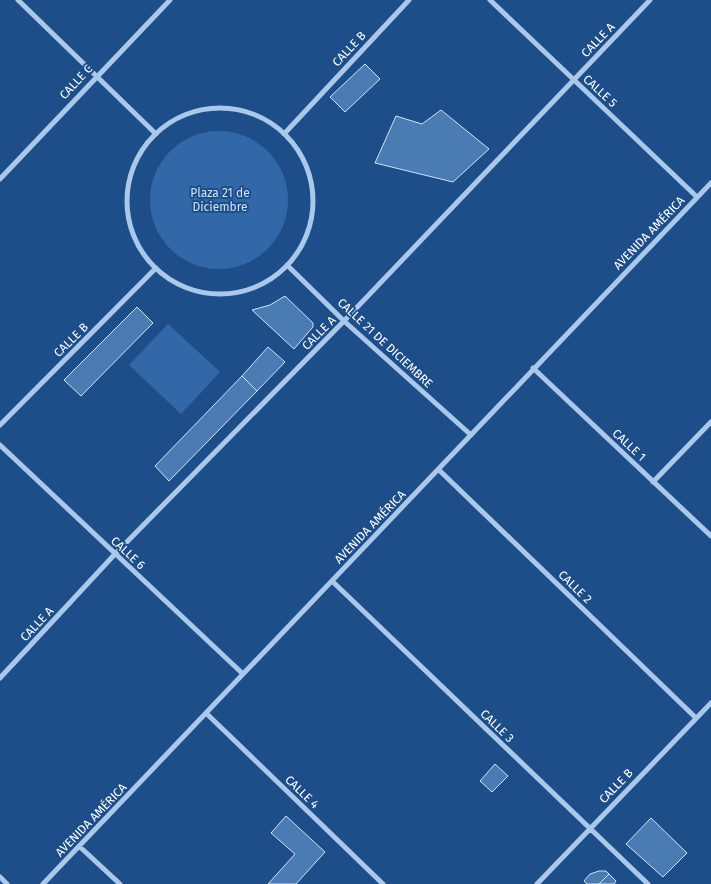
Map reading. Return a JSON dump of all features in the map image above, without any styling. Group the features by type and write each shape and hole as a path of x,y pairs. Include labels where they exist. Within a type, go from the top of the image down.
{"street":[{"path":"18,0 156,134"},
{"name":"CALLE C","path":"0,179 170,0"},
{"name":"CALLE B","path":"284,134 409,0"},
{"name":"CALLE 5","path":"490,0 697,197"},
{"name":"CALLE A","path":"0,678 115,554 344,320 650,0"},
{"path":"228,109 258,117 284,134 305,164 311,181 313,199 312,217 307,234 299,251 288,265 261,284 230,293 214,294 183,286 156,268 136,242 127,210 128,185 136,161 156,134 175,120 196,112 228,109"},
{"name":"AVENIDA AMÉRICA","path":"44,884 439,470 532,368 711,183"},
{"name":"CALLE 21 DE DICIEMBRE","path":"288,265 344,320 470,435"},
{"name":"CALLE B","path":"0,425 156,268"},
{"name":"CALLE 1","path":"532,368 711,536"},
{"path":"653,482 711,422"},
{"name":"CALLE 6","path":"0,445 243,674"},
{"name":"CALLE 2","path":"439,470 696,718"},
{"name":"CALLE 3","path":"332,581 648,884"},
{"name":"CALLE B","path":"537,884 711,703"},
{"name":"CALLE 4","path":"206,714 383,884"},
{"path":"79,846 120,884"},
{"path":"0,877 7,884"}],"green space":[{"name":"Plaza 21 de Diciembre","path":"219,131 245,136 268,151 283,174 288,200 283,226 268,249 245,264 219,269 193,264 170,249 155,226 150,200 155,174 170,151 193,136"},
{"path":"168,324 220,372 181,414 129,365"}],"building":[{"path":"365,64 380,79 345,112 330,97"},
{"path":"441,110 489,149 453,182 375,163 396,116 422,124"},
{"path":"285,296 313,323 313,327 294,349 252,310 270,305"},
{"path":"137,307 153,323 81,396 64,380"},
{"path":"268,347 285,362 257,391 242,376"},
{"path":"242,376 257,391 169,481 155,466"},
{"path":"495,764 508,776 492,792 480,781"},
{"path":"286,816 325,852 296,884 268,884 295,854 271,833"},
{"path":"651,818 687,853 663,877 626,844"},
{"path":"606,871 609,874 599,884 587,884 584,881 590,874"},
{"path":"609,874 616,881 614,884 599,884"}]}
